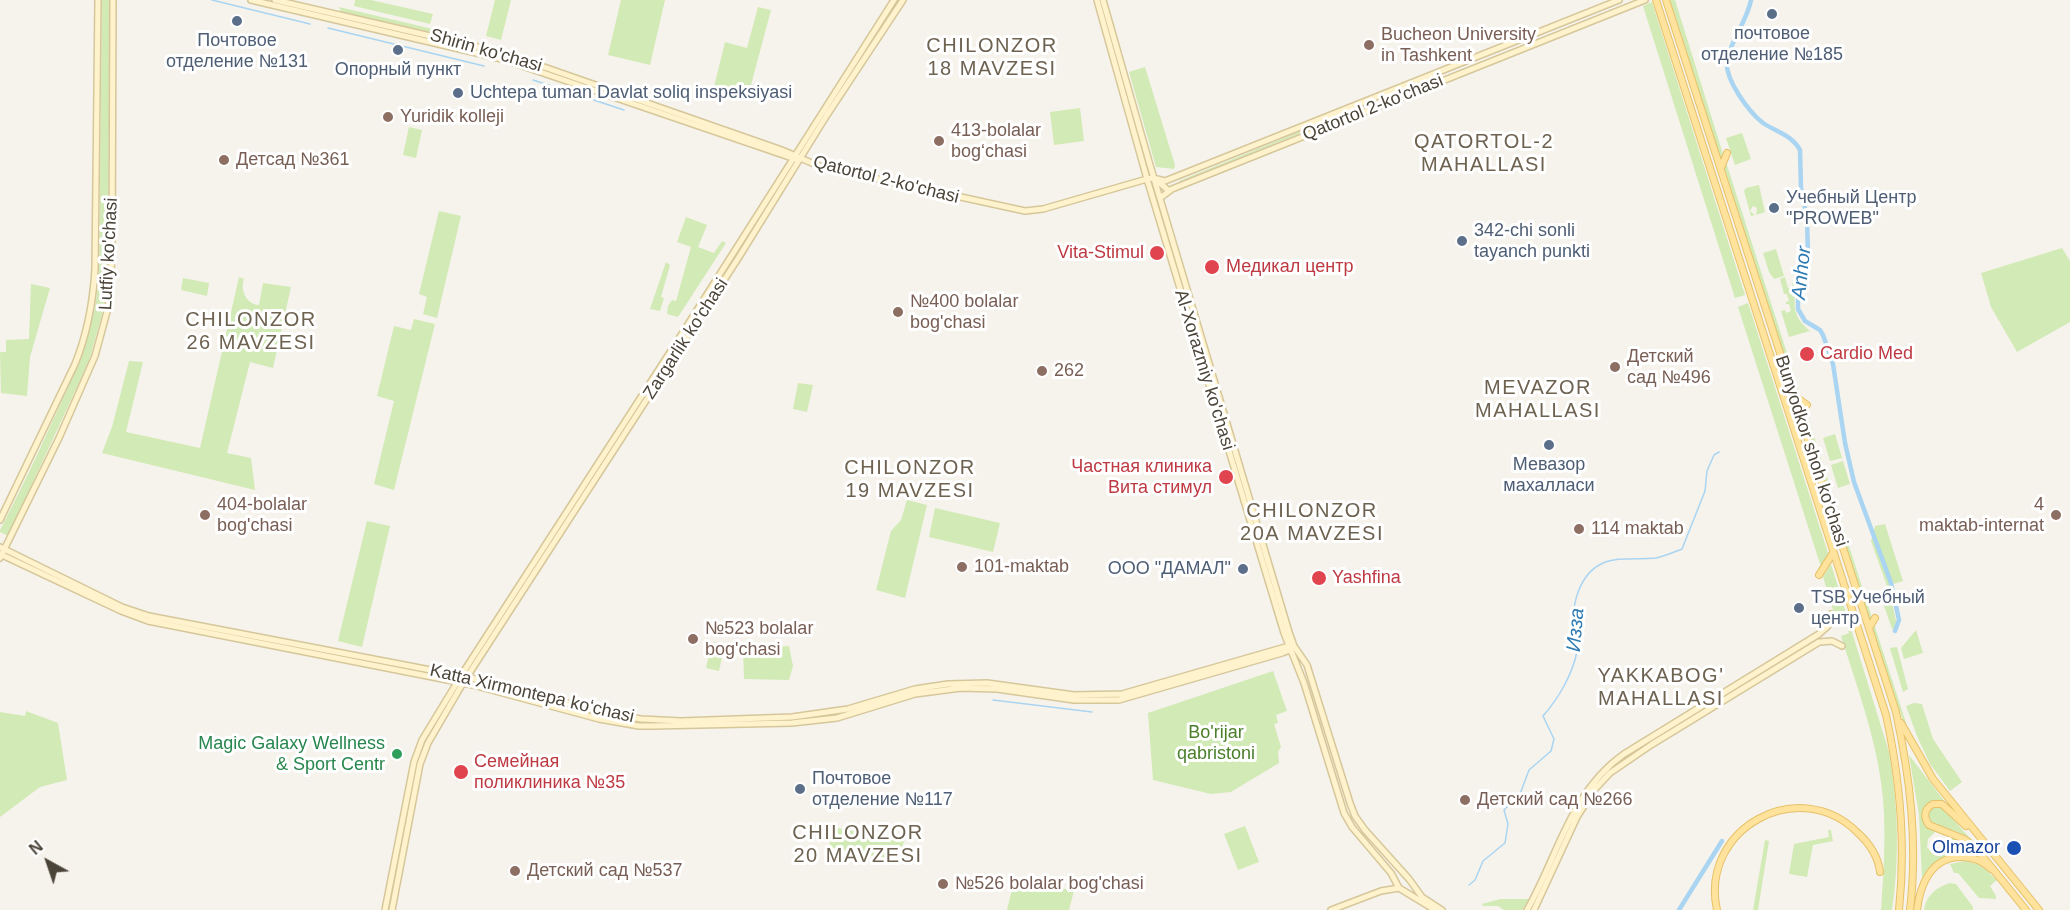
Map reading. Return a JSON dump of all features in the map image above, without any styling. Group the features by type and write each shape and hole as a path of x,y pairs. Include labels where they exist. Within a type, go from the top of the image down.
{"main road":[{"name":"Lutfiy ko'chasi","path":"0,520 75,364 92,313 95,269 98,0"},
{"name":"Lutfiy ko'chasi","path":"1,552 84,382 98,347 107,314 112,257 113,0"},
{"path":"251,0 326,15"},
{"name":"Shirin ko'chasi","path":"275,0 326,15 503,56 795,158"},
{"name":"Zargarlik ko'chasi","path":"386,910 418,751 894,0"},
{"name":"Zargarlik ko'chasi","path":"795,158 903,0"},
{"name":"Al-Xorazmiy ko'chasi","path":"1097,0 1150,178 1160,198 1291,648 1307,665 1343,785 1355,816 1422,897 1442,910"},
{"name":"Al-Xorazmiy ko'chasi","path":"1104,0 1150,178 1150,190 1291,648 1304,682 1345,815 1352,827 1399,884 1435,910"},
{"name":"Qatortol 2-ko'chasi","path":"795,158 1022,211 1043,209 1150,178 1169,180 1619,0"},
{"name":"Qatortol 2-ko'chasi","path":"1160,198 1170,190 1645,0"},
{"name":"Bunyodkor shoh ko'chasi","path":"1656,0 1886,715 1897,771 1902,818 1899,910"},
{"name":"Bunyodkor shoh ko'chasi","path":"1666,0 1896,712 1910,786 1913,818 1914,850 1910,910"},
{"path":"1491,51 1494,60"},
{"path":"1306,125 1309,134"},
{"path":"1289,132 1293,141"},
{"path":"1720,169 1727,153"},
{"path":"1150,178 1170,190"},
{"path":"1169,180 1170,190"},
{"path":"1792,394 1807,405"},
{"name":"Katta Xirmontepa koʻchasi","path":"1,552 121,611 148,621 518,689 600,712 640,719 681,721 781,717 848,709 915,689 961,683 992,683 1083,695 1122,694 1291,648"},
{"path":"1819,575 1833,553"},
{"path":"1527,910 1580,800 1606,769 1624,754 1819,634 1828,626 1831,614"},
{"path":"1869,628 1875,618"},
{"path":"1534,910 1576,817 1594,790 1610,774 1651,745 1819,642 1832,640 1842,646"},
{"name":"Katta Xirmontepa koʻchasi","path":"462,680 619,723 653,726 792,723 837,717 915,694 961,688 997,689 1074,700 1124,699 1291,648"},
{"name":"Zargarlik ko'chasi","path":"392,910 422,758 462,680"},
{"path":"1896,712 1927,771 2039,910"},
{"path":"1980,839 1942,804 1933,804 1926,810 1925,816 1929,825 1964,839 1975,847 2026,910"},
{"path":"1717,910 1716,877 1728,846 1744,828 1776,812 1816,809 1839,817 1868,843 1877,859 1880,872"},
{"path":"1902,818 1907,821 1913,818"},
{"path":"1914,850 1916,909"},
{"path":"1916,909 1923,884 1931,870 1940,862 1954,857 1967,857 1980,861 2011,891"},
{"path":"1388,887 1391,873"},
{"path":"1331,910 1409,879 1410,887 1399,884 1381,891"}],"green space":[{"path":"102,0 110,0 108,252 103,311 89,361 8,536 0,530 62,400 84,348 94,313 99,275"},
{"path":"355,0 371,0 433,14 430,24 354,6"},
{"path":"495,0 511,0 501,40 486,36"},
{"path":"621,0 665,0 650,65 608,55"},
{"path":"1670,0 1675,0 1723,154 1721,160"},
{"path":"1652,2 1745,295 1735,298 1643,6"},
{"path":"339,7 433,29 430,32 341,12"},
{"path":"758,7 771,10 747,100 713,91 725,42 747,48"},
{"path":"1145,67 1175,165 1174,169 1156,167 1129,72"},
{"path":"1365,105 1365,107 1179,181"},
{"path":"1080,108 1084,141 1054,145 1050,112"},
{"path":"409,127 422,130 416,158 403,155"},
{"path":"1742,133 1751,159 1735,165 1726,138"},
{"path":"1726,162 1802,400 1797,396 1724,167"},
{"path":"1759,185 1765,212 1756,215 1757,208 1753,206 1750,211 1755,215 1751,216 1744,191 1746,188"},
{"path":"439,211 461,216 437,318 423,314 427,297 419,294"},
{"path":"686,217 707,225 698,247 714,253 722,241 726,243 678,317 667,314 672,300 676,301 691,247 677,242"},
{"path":"2062,248 2070,261 2070,322 2017,352 1991,307 1981,273"},
{"path":"1776,249 1784,276 1774,279 1769,272 1763,253"},
{"path":"666,262 670,265 661,297 664,298 660,311 650,309"},
{"path":"239,277 244,279 243,288 247,299 259,305 263,283 291,287 273,368 250,362 227,453 251,458 255,490 102,453 112,427 129,361 143,362 126,432 200,448"},
{"path":"1785,277 1788,288 1793,287 1792,283 1797,283 1795,310 1804,326 1810,331 1789,337 1781,311 1785,310 1786,313 1791,311 1789,304 1786,304 1789,301 1787,294 1784,294 1780,279"},
{"path":"183,278 209,283 207,296 181,290"},
{"path":"31,284 50,288 30,357 27,396 1,393 0,352 6,352 6,340 29,339"},
{"path":"1748,303 1828,553 1821,567 1738,307"},
{"path":"414,319 435,324 394,490 374,484 394,401 377,396 394,326 411,330"},
{"path":"798,383 813,385 807,412 793,409"},
{"path":"1799,404 1805,408 1872,618 1870,622"},
{"path":"1835,434 1842,458 1830,461 1823,438"},
{"path":"1843,461 1850,484 1838,488 1831,465"},
{"path":"907,500 927,505 905,598 876,590 891,531 901,520"},
{"path":"935,508 1000,523 993,552 929,537"},
{"path":"367,521 390,526 362,647 338,641"},
{"path":"1885,524 1903,581 1887,586 1871,541 1875,526"},
{"path":"1831,564 1889,752 1897,831 1892,910 1881,910 1884,830 1883,798 1878,763 1864,708 1841,636 1849,633 1842,614 1835,616 1823,577"},
{"path":"1891,598 1896,621 1895,628 1892,629 1882,600"},
{"path":"1874,624 1907,726 1905,727 1872,627"},
{"path":"1916,630 1923,653 1904,659 1901,648"},
{"path":"712,642 725,644 719,671 706,668"},
{"path":"789,646 793,666 789,680 744,679 743,649"},
{"path":"1897,647 1908,689 1903,692 1890,648"},
{"name":"Bo'rijar qabristoni","path":"1273,671 1287,711 1276,715 1278,723 1274,724 1281,747 1278,752 1279,763 1231,792 1211,794 1153,780 1148,713"},
{"path":"1914,703 1922,704 1933,739 1962,782 1950,791 1930,764 1917,736 1906,706"},
{"path":"26,711 58,723 67,780 40,787 0,817 0,712 25,716"},
{"path":"1909,755 1945,802 1935,800 1926,804 1922,815 1923,821 1931,830 1942,831 1959,838 1981,858 1964,855 1947,857 1933,865 1922,879 1919,815","holes":["1935,832 1946,834 1950,840 1949,848 1941,855 1932,853 1927,847 1928,839"]},
{"path":"1934,806 1942,807 1980,847 1958,832 1931,823 1928,813"},
{"path":"1245,826 1259,862 1238,870 1224,834"},
{"path":"833,827 904,841 899,861 829,847"},
{"path":"1828,830 1831,830 1833,841 1813,845 1807,877 1789,874 1794,844 1829,837"},
{"path":"1765,840 1769,841 1758,910 1753,910"},
{"path":"1965,861 1981,865 1997,880 1990,886 1996,899 1979,898 1958,873 1954,873 1950,864"},
{"path":"1015,877 1074,891 1069,910 1007,910"},
{"path":"1950,883 1956,884 1973,910 1924,910 1933,892"},
{"path":"1500,899 1529,899 1522,910 1504,910 1498,906 1483,906 1482,904"}],"waterway":[{"path":"212,0 310,24"},
{"name":"Anhor","path":"1751,0 1729,53 1727,68 1733,85 1751,111 1763,123 1793,141 1800,150 1801,188 1807,218 1808,256 1798,294 1798,309 1805,321 1820,330 1833,364 1845,443 1854,482 1891,583 1899,620 1895,631"},
{"path":"328,28 484,66"},
{"path":"533,80 624,110"},
{"name":"Изза","path":"1469,885 1475,880 1483,861 1505,843 1508,824 1504,810 1520,794 1529,770 1551,751 1554,739 1543,716 1564,686 1575,660 1578,646 1573,620 1575,601 1582,583 1593,569 1601,564 1621,559 1656,558 1682,549 1705,491 1707,471 1714,455 1719,452"},
{"path":"993,700 1092,712"},
{"name":"Anhor","path":"1679,910 1722,841"}],"place":[{"name":"почтовое отделение №185","path":"1772,14"},
{"name":"Почтовое отделение №131","path":"237,21"},
{"name":"Bucheon University in Tashkent","path":"1369,45"},
{"name":"Опорный пункт","path":"398,50"},
{"name":"Uchtepa tuman Davlat soliq inspeksiyasi","path":"458,93"},
{"name":"Yuridik kolleji","path":"388,117"},
{"name":"413-bolalar bogʻchasi","path":"939,141"},
{"name":"Детсад №361","path":"224,160"},
{"name":"Учебный Центр \"PROWEB\"","path":"1774,208"},
{"name":"342-chi sonli tayanch punkti","path":"1462,241"},
{"name":"Vita-Stimul","path":"1157,253"},
{"name":"Медикал центр","path":"1212,267"},
{"name":"№400 bolalar bog'chasi","path":"898,312"},
{"name":"Cardio Med","path":"1807,354"},
{"name":"Детский сад №496","path":"1615,367"},
{"name":"262","path":"1042,371"},
{"name":"Мевазор махалласи","path":"1549,445"},
{"name":"Частная клиника Вита стимул","path":"1226,477"},
{"name":"404-bolalar bog'chasi","path":"205,515"},
{"name":"4 maktab-internat","path":"2056,515"},
{"name":"114 maktab","path":"1579,529"},
{"name":"101-maktab","path":"962,567"},
{"name":"ООО \"ДАМАЛ\"","path":"1243,569"},
{"name":"Yashfina","path":"1319,578"},
{"name":"TSB Учебный центр","path":"1799,608"},
{"name":"№523 bolalar bog'chasi","path":"693,639"},
{"name":"Magic Galaxy Wellness & Sport Centr","path":"397,754"},
{"name":"Семейная поликлиника №35","path":"461,772"},
{"name":"Почтовое отделение №117","path":"800,789"},
{"name":"Детский сад №266","path":"1465,800"},
{"name":"Olmazor","path":"2014,848"},
{"name":"Детский сад №537","path":"515,871"},
{"name":"№526 bolalar bog'chasi","path":"943,884"}],"district":[{"name":"CHILONZOR 18 MAVZESI","path":"992,58"},
{"name":"QATORTOL-2 MAHALLASI","path":"1484,154"},
{"name":"CHILONZOR 26 MAVZESI","path":"251,332"},
{"name":"MEVAZOR MAHALLASI","path":"1538,400"},
{"name":"CHILONZOR 19 MAVZESI","path":"910,480"},
{"name":"CHILONZOR 20A MAVZESI","path":"1312,522"},
{"name":"YAKKABOG' MAHALLASI","path":"1661,688"},
{"name":"CHILONZOR 20 MAVZESI","path":"858,844"}]}
